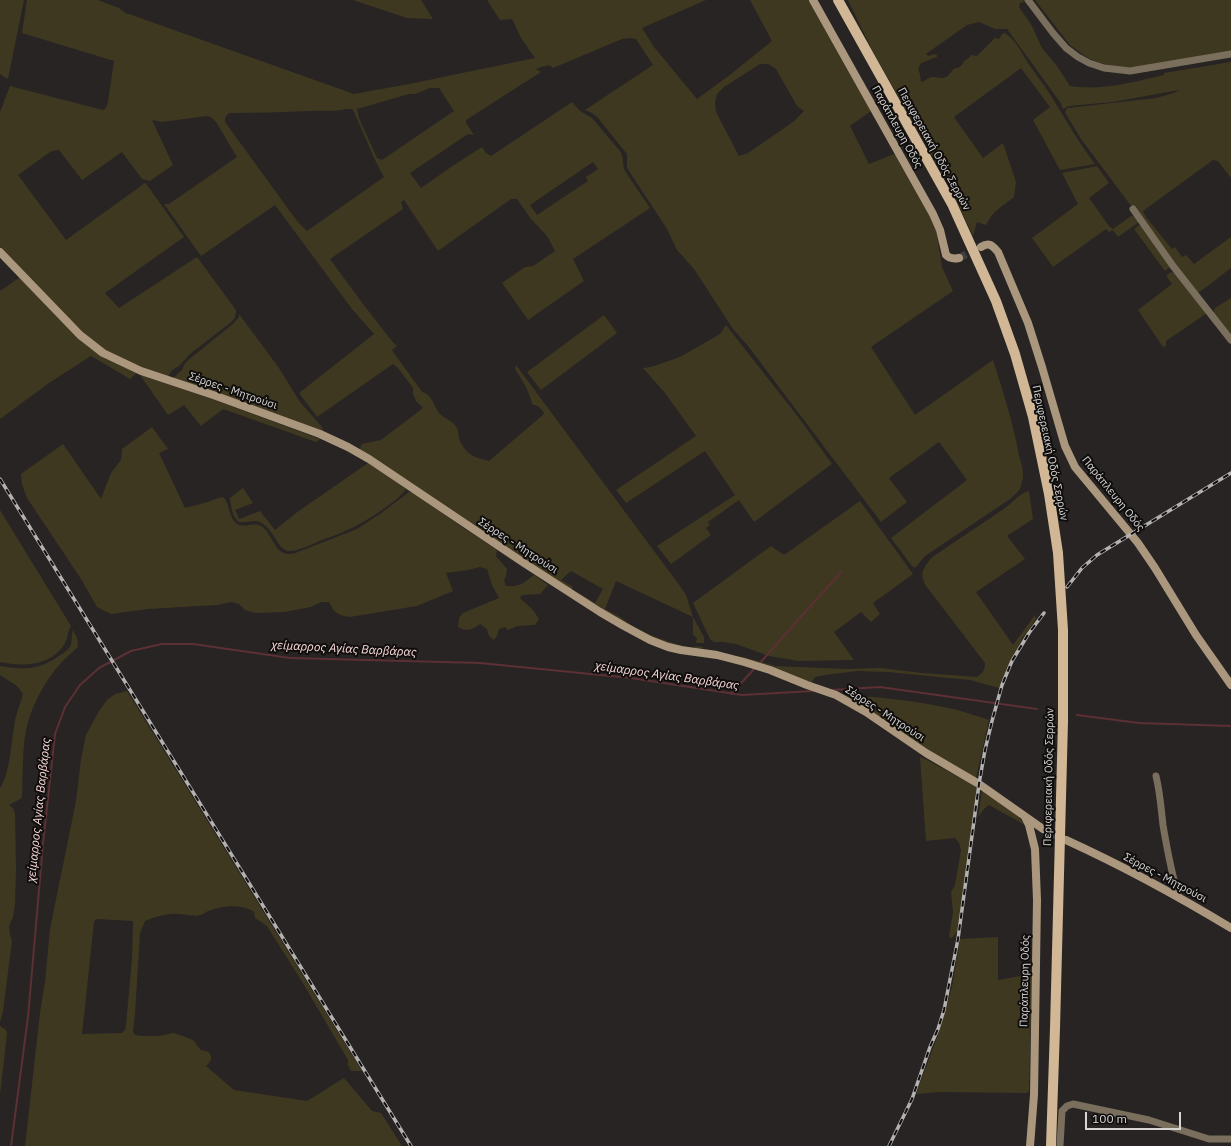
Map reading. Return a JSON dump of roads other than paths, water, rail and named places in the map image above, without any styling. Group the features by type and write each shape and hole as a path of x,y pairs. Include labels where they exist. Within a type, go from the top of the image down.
{"main road":[{"name":"Περιφερειακή Οδός Σερρών","path":"838,0 952,204 996,301 1015,354 1033,417 1049,494 1058,552 1063,630 1052,1146"}],"street":[{"name":"Παράπλευρη Οδός","path":"813,0 933,214 940,230 946,255 953,259 959,258"},
{"path":"1028,0 1066,48 1089,63 1104,68 1130,71 1231,54"},
{"path":"1133,210 1173,266 1231,340"},
{"name":"Παράπλευρη Οδός","path":"981,247 985,244 989,244 994,246 998,252 1028,323 1065,446 1075,468 1132,534 1196,635 1231,685"},
{"name":"Σέρρες - Μητρούσι","path":"0,252 80,334 94,347 109,357 141,371 320,434 348,447 375,462 499,547 600,612 650,640 668,647 717,655 744,662 770,670 836,695 866,712 926,753 979,784 1025,818 1043,829"},
{"path":"1156,776 1168,854 1179,898"},
{"name":"Παράπλευρη Οδός","path":"1025,818 1029,826 1035,850 1037,900 1034,1095 1030,1146"},
{"name":"Σέρρες - Μητρούσι","path":"1066,840 1098,855 1179,898 1231,928"},
{"path":"1060,1146 1062,1111 1067,1106 1073,1104 1149,1120 1209,1139 1231,1139"}],"waterway":[{"path":"758,665 841,572"},
{"name":"χείμαρρος Αγίας Βαρβάρας","path":"11,1146 28,1017 43,844 55,734 65,707 80,685 99,668 131,651 162,644 193,644 290,658 480,663 631,678 742,695 813,691"},
{"path":"731,694 755,668"},
{"name":"χείμαρρος Αγίας Βαρβάρας","path":"832,690 880,687 1037,709"},
{"name":"χείμαρρος Αγίας Βαρβάρας","path":"1077,715 1139,723 1231,726"}],"tunnel":[{"path":"959,258 978,248"},
{"path":"1043,829 1064,839"}],"railway":[{"path":"1067,587 1082,568 1097,555 1231,473"},
{"path":"0,479 411,1146"},
{"path":"889,1146 912,1099 944,1010 958,939 985,750 1002,685 1012,661 1029,633 1044,613"}]}
